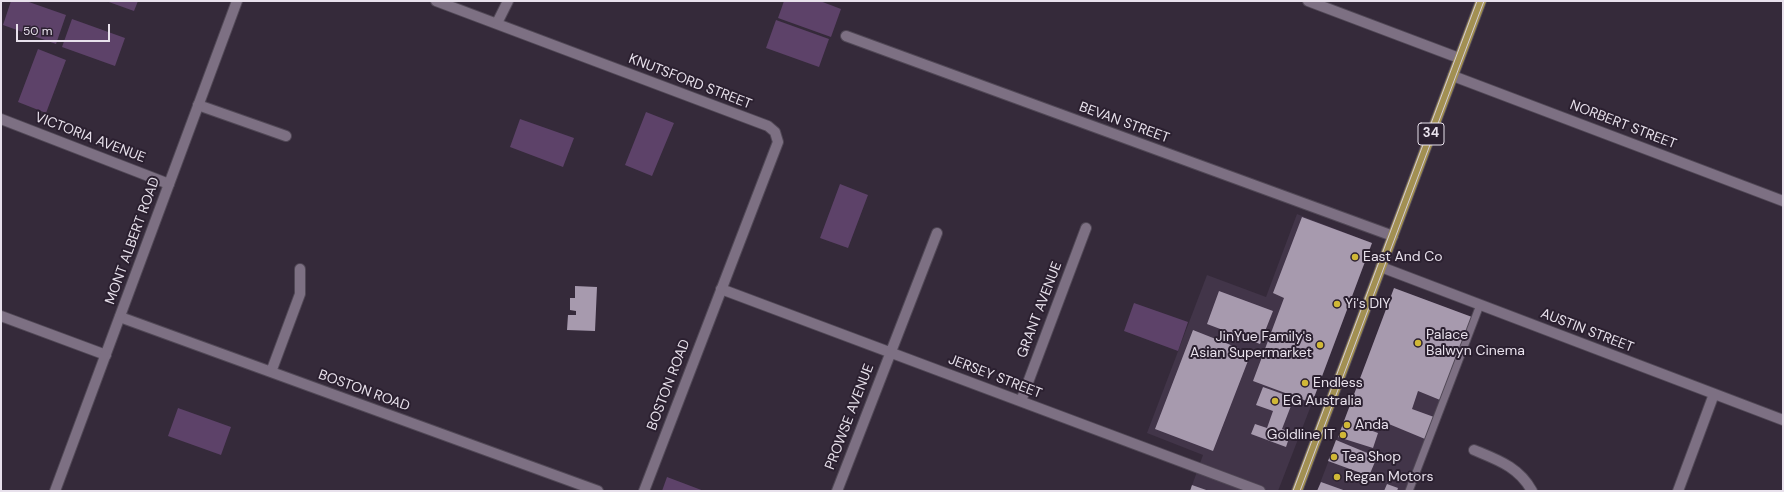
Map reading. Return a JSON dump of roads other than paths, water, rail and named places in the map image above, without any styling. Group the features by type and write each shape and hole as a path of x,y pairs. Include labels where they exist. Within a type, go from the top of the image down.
{"main road":[{"name":"34","path":"1297,491 1481,1"}],"street":[{"name":"MONT ALBERT ROAD","path":"55,491 237,1"},
{"name":"KNUTSFORD STREET","path":"436,1 768,126 775,132 778,142 721,289"},
{"path":"496,23 508,1"},
{"path":"1308,1 1459,58"},
{"name":"BEVAN STREET","path":"846,36 1392,236"},
{"name":"NORBERT STREET","path":"1453,76 1783,201"},
{"path":"198,104 286,136"},
{"name":"VICTORIA AVENUE","path":"1,119 169,184"},
{"name":"GRANT AVENUE","path":"1020,401 1086,228"},
{"name":"PROWSE AVENUE","path":"837,491 937,233"},
{"name":"AUSTIN STREET","path":"1381,267 1783,420"},
{"path":"271,372 300,294 300,268"},
{"name":"JERSEY STREET","path":"721,289 1260,491"},
{"name":"BOSTON ROAD","path":"644,491 721,289"},
{"path":"1,316 106,355"},
{"name":"BOSTON ROAD","path":"120,317 598,491"},
{"path":"1678,491 1714,394"},
{"path":"1474,450 1501,461 1513,468 1527,482 1532,491"}],"lane":[{"path":"1409,491 1480,305"}],"tram line":[{"path":"1293,491 1477,1"},
{"path":"1300,491 1484,1"}],"place":[{"name":"East And Co","path":"1355,257"},
{"name":"Yi's DIY","path":"1337,304"},
{"name":"Palace Balwyn Cinema","path":"1418,343"},
{"name":"JinYue Family's Asian Supermarket","path":"1320,345"},
{"name":"Endless","path":"1305,383"},
{"name":"EG Australia","path":"1275,401"},
{"name":"Anda","path":"1347,425"},
{"name":"Goldline IT","path":"1343,435"},
{"name":"Tea Shop","path":"1334,457"},
{"name":"Regan Motors","path":"1337,477"}]}
